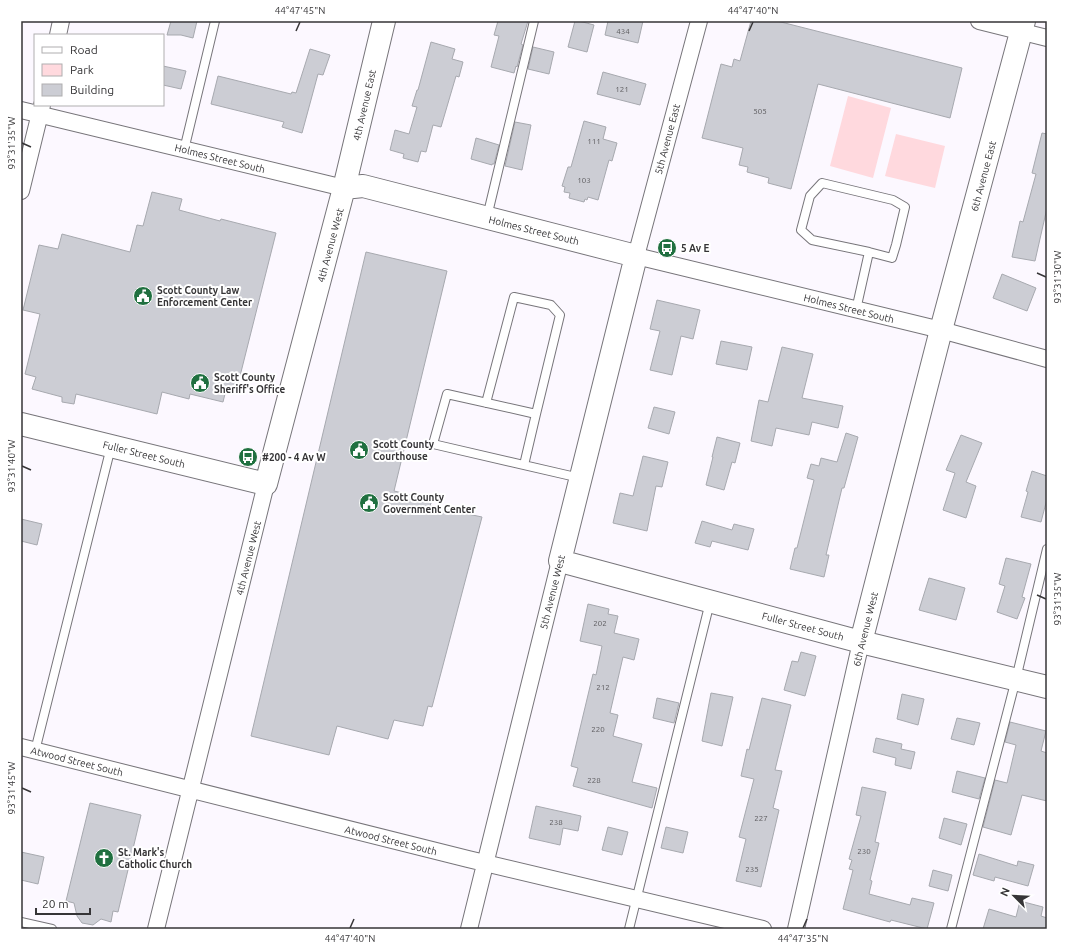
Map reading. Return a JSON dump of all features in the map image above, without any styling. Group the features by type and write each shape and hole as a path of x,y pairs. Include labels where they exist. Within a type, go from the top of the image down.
{"street":[{"path":"58,34 61,21"},
{"name":"4th Avenue East","path":"344,188 384,21"},
{"name":"5th Avenue East","path":"636,256 699,21"},
{"path":"979,21 1023,26 1047,38"},
{"name":"6th Avenue East","path":"941,330 1023,26"},
{"name":"Holmes Street South","path":"21,110 41,110 184,150 344,188 363,186 636,256 941,330 1047,359"},
{"path":"21,191 25,163 41,110"},
{"name":"4th Avenue West","path":"156,929 266,484 344,188"},
{"name":"5th Avenue West","path":"469,929 636,256"},
{"name":"6th Avenue West","path":"796,929 862,642 941,330"},
{"name":"Fuller Street South","path":"21,424 266,484"},
{"name":"Fuller Street South","path":"560,561 862,642 1047,687"},
{"name":"Atwood Street South","path":"28,749 485,863 763,929"}],"lane":[{"path":"184,150 215,21"},
{"path":"487,218 534,21"},
{"path":"822,184 893,200 905,207 892,258 869,252 812,240 800,230 810,196 822,184"},
{"path":"856,310 869,252"},
{"path":"486,403 514,297 551,305 560,314 524,465"},
{"path":"536,414 447,394 433,444 581,478"},
{"path":"28,749 111,447"},
{"path":"950,929 1016,679 1047,550"},
{"path":"629,929 710,602"},
{"path":"21,922 52,929"}],"green space":[{"path":"848,96 891,108 873,178 830,166"},
{"path":"896,134 945,146 935,188 885,176"}],"building":[{"path":"171,21 197,21 193,38 181,35 167,35"},
{"path":"498,21 528,21 521,44 523,45 514,73 491,67 499,36 494,35"},
{"path":"575,21 594,25 587,52 568,47"},
{"path":"608,21 643,21 638,43 605,35"},
{"path":"751,21 777,21 962,68 950,118 818,84 791,189 768,183 769,178 747,172 748,167 739,165 743,148 702,138 721,64 732,67 734,59 740,61"},
{"path":"431,42 455,49 452,59 463,62 459,77 456,76 441,127 433,125 426,152 421,151 418,162 403,158 404,154 390,150 395,130 409,134 417,107 412,106"},
{"path":"533,47 554,52 549,74 528,69"},
{"path":"310,49 330,55 323,75 318,74 302,133 282,127 284,122 211,104 218,76 291,94 292,92 296,93"},
{"path":"164,66 186,71 181,89 164,85"},
{"path":"603,72 646,84 640,105 597,94"},
{"path":"584,121 606,127 603,139 617,143 612,161 609,160 598,200 588,197 584,202 569,198 570,193 564,192 565,187 562,186 568,167 571,167"},
{"path":"515,122 531,125 522,170 505,166"},
{"path":"1042,133 1047,134 1047,208 1035,261 1012,257 1020,221 1023,222 1036,174 1032,173"},
{"path":"476,138 499,145 494,164 492,165 471,159"},
{"name":"Scott County Law Enforcement Center","path":"152,192 182,199 179,210 220,221 221,219 276,233 236,392 226,390 223,402 190,394 189,399 162,392 157,414 76,394 74,404 62,402 62,397 32,389 36,377 25,374 40,314 23,310 39,245 58,249 62,234 130,252 137,225 143,226"},
{"name":"Scott County Government Center","path":"366,252 447,271 394,491 432,500 430,506 482,517 432,707 428,706 423,726 394,720 388,739 337,726 329,755 251,736"},
{"path":"1002,274 1036,288 1027,311 993,298"},
{"path":"657,300 700,310 693,339 681,336 672,375 650,370 660,331 650,329"},
{"path":"721,341 752,347 747,370 716,364"},
{"path":"782,347 813,354 802,398 843,406 838,428 812,422 809,435 776,428 772,446 751,441 759,400 768,402"},
{"path":"654,407 675,412 669,434 648,428"},
{"path":"846,433 858,437 844,488 842,488 826,555 829,555 824,577 790,569 795,548 797,548 814,480 807,478 811,464 819,466 821,458 837,462"},
{"path":"961,435 982,443 966,482 976,486 966,518 943,510 955,473 946,470"},
{"path":"717,437 740,443 735,463 732,462 724,490 706,485"},
{"path":"643,456 668,462 662,487 656,486 647,531 613,523 620,493 633,496"},
{"path":"1032,471 1047,476 1047,499 1041,522 1021,517"},
{"path":"21,519 42,524 37,545 21,541"},
{"path":"702,521 732,530 734,524 754,529 748,550 712,541 710,547 695,543"},
{"path":"1006,558 1031,564 1022,597 1025,598 1017,619 997,612 1005,586 999,584"},
{"path":"929,578 965,588 956,620 919,610"},
{"path":"588,604 609,609 608,614 618,616 614,633 639,639 634,660 623,657 610,713 618,715 613,736 642,744 632,782 657,788 652,808 573,786 578,768 571,766 593,674 596,675 602,646 580,641"},
{"path":"801,652 816,656 805,696 784,690 792,661 798,662"},
{"path":"711,693 733,697 722,746 702,741"},
{"path":"902,694 924,699 918,725 897,719"},
{"path":"657,698 679,703 674,723 653,718"},
{"path":"762,698 791,705 775,770 782,771 773,808 779,810 761,887 736,881 746,839 739,837 754,779 741,776 747,749 749,750"},
{"path":"957,718 980,723 974,745 951,739"},
{"path":"1010,722 1046,731 1041,751 1047,753 1047,801 1022,795 1011,835 983,827 995,780 1007,783 1016,745 1005,742"},
{"path":"876,738 902,744 901,749 915,752 911,769 895,765 896,758 873,752"},
{"path":"957,771 985,778 979,799 952,792"},
{"path":"862,787 886,792 875,842 879,843 870,880 872,881 869,894 910,905 912,898 934,903 927,929 891,920 890,922 843,909 853,870 849,869 852,860 849,859 861,816 856,815"},
{"name":"St. Mark's Catholic Church","path":"90,803 141,815 118,912 113,911 111,922 101,919 93,925 82,923 77,916 74,903 66,901"},
{"path":"536,806 581,816 578,831 563,828 560,845 529,838"},
{"path":"944,818 967,824 961,845 939,838"},
{"path":"608,827 628,832 622,855 602,850"},
{"path":"666,827 688,832 683,853 661,848"},
{"path":"21,852 44,857 38,884 21,880"},
{"path":"979,854 1017,866 1018,861 1034,865 1028,886 995,877 994,881 973,875"},
{"path":"933,870 952,875 948,891 929,886"},
{"path":"1020,901 1043,907 1041,916 1047,918 1047,929 983,929 989,909 1016,917"}],"place":[{"name":"5 Av E","path":"667,248"},
{"name":"Scott County Law Enforcement Center","path":"143,296"},
{"name":"Scott County Sheriff's Office","path":"200,383"},
{"name":"Scott County Courthouse","path":"359,450"},
{"name":"#200 - 4 Av W","path":"248,457"},
{"name":"Scott County Government Center","path":"369,503"},
{"name":"St. Mark's Catholic Church","path":"104,858"}]}
